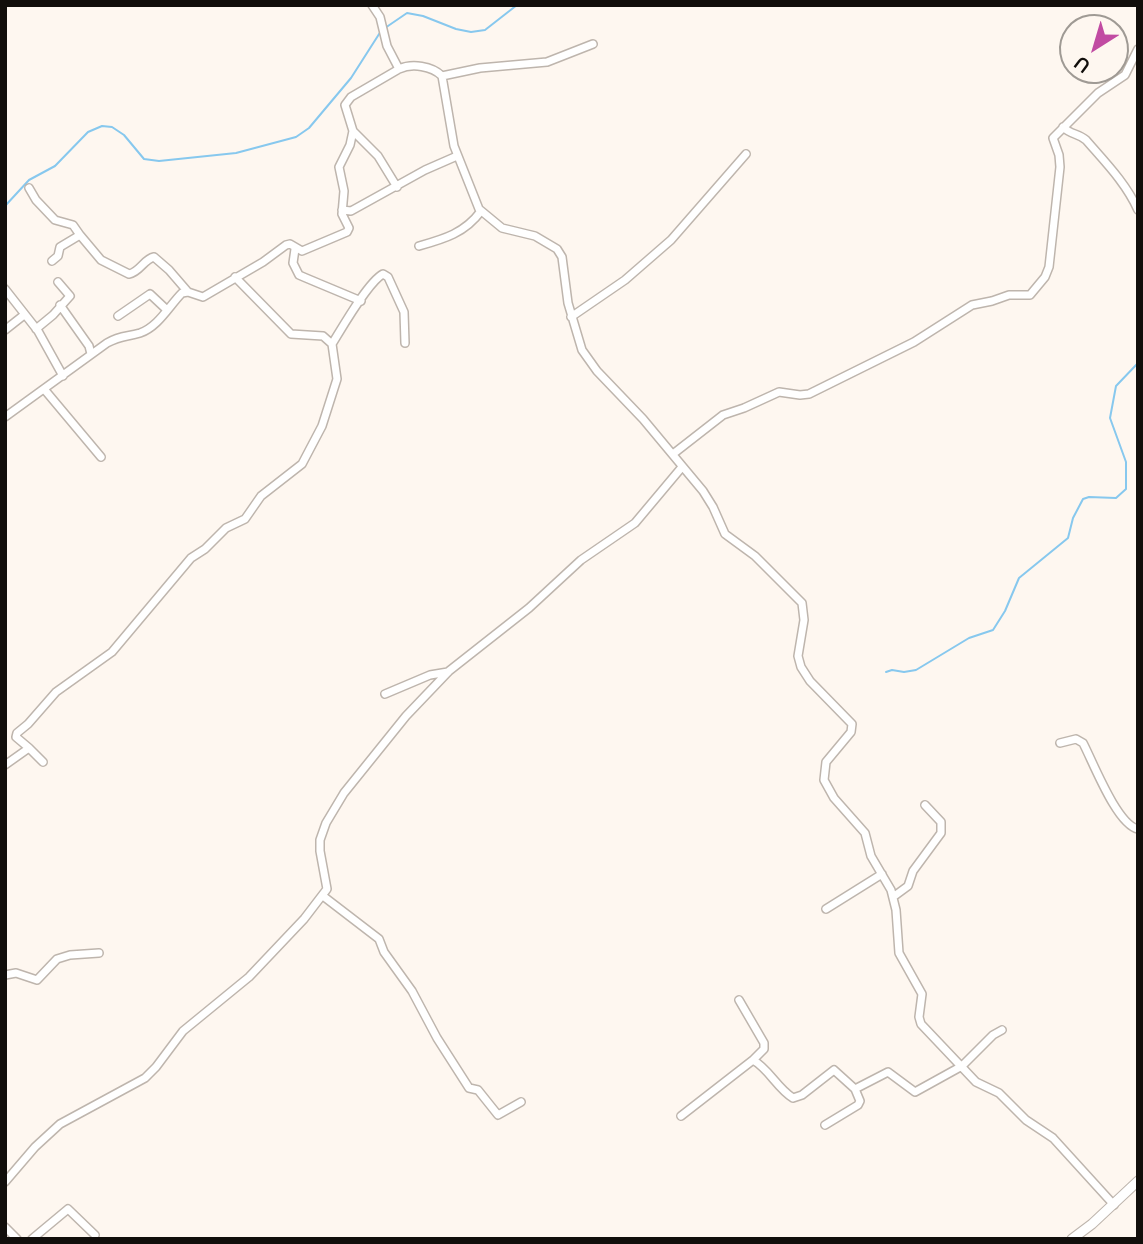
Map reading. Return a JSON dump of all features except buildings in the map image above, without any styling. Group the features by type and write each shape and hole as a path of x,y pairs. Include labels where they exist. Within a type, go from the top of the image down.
{"street":[{"path":"372,5 380,17 387,46 399,69"},
{"path":"442,76 480,68 547,62 593,44"},
{"path":"673,454 723,415 779,392 810,394 914,342 972,304 1007,295 1028,295 1034,292 1049,267 1060,162 1052,139 1098,93 1125,75 1138,49"},
{"path":"397,187 378,156 353,131 345,110 346,102 405,66 435,70 442,76 457,156 481,211 502,228 535,236 557,249 564,265 579,344 586,358 673,454 709,500 725,534 755,556 802,603 804,620 798,656 801,667 816,688 850,720 853,728 829,757 824,768 824,780 834,798 865,833 871,856 893,897 899,953 922,994 919,1020 923,1028 976,1082 999,1093 1026,1121 1053,1138 1114,1205"},
{"path":"1063,127 1070,134 1082,136 1086,140 1133,196 1138,210"},
{"path":"5,417 91,354 120,336 142,332 155,323 182,293 188,292 203,297 286,245 305,250 347,232 349,228 342,211 344,191 339,164 350,145 353,131"},
{"path":"572,317 625,280 671,240 746,154"},
{"path":"342,211 351,211 433,166 457,156"},
{"path":"29,188 55,220 73,225 101,260 129,274 136,272 154,257 188,292"},
{"path":"419,246 461,231 470,225 481,211"},
{"path":"52,261 58,256 60,247 80,235"},
{"path":"295,248 293,263 299,275 361,301"},
{"path":"332,344 378,276 387,275 404,312 405,343"},
{"path":"43,762 17,738 17,733 57,692 112,652 191,558 205,549 226,528 245,519 261,496 302,464 322,426 337,379 332,344 323,336 295,335 286,331 235,277"},
{"path":"36,329 53,315 70,295 58,282"},
{"path":"5,289 36,329 63,376"},
{"path":"118,316 150,294 167,310"},
{"path":"60,305 89,346 91,354"},
{"path":"5,330 24,315"},
{"path":"44,389 102,457"},
{"path":"5,1182 41,1141 65,1120 145,1078 183,1031 249,977 304,919 327,887 320,863 320,841 331,813 405,716 449,671 528,608 581,561 635,523 682,467"},
{"path":"384,694 449,671"},
{"path":"1060,743 1076,739 1083,743 1112,802 1130,827 1138,829"},
{"path":"5,765 29,748"},
{"path":"893,897 908,886 914,871 941,833 941,822 925,805"},
{"path":"826,909 883,874"},
{"path":"323,896 379,939 384,952 412,990 468,1087 478,1090 498,1115 521,1102"},
{"path":"5,975 16,973 37,981 57,959 70,955 99,953"},
{"path":"681,1116 764,1049 764,1043 739,1000"},
{"path":"855,1088 888,1073 915,1093 962,1066 988,1039 1002,1030"},
{"path":"753,1060 793,1098 802,1095 832,1070 855,1088 860,1101 858,1105 825,1125"},
{"path":"1072,1239 1114,1205 1138,1181"},
{"path":"32,1239 70,1209 95,1235"},
{"path":"5,1227 17,1239"}],"waterway":[{"path":"385,28 407,13 423,16 456,29 471,32 485,30 517,5"},
{"path":"5,206 29,180 55,166 88,132 102,126 112,127 124,135 144,159 159,161 236,153 296,137 309,128 351,78 381,31"},
{"path":"886,672 916,670 969,638 993,630 1005,611 1019,578 1068,538 1073,518 1083,499 1116,498 1126,489 1126,462 1110,418 1116,386 1138,363"}]}
